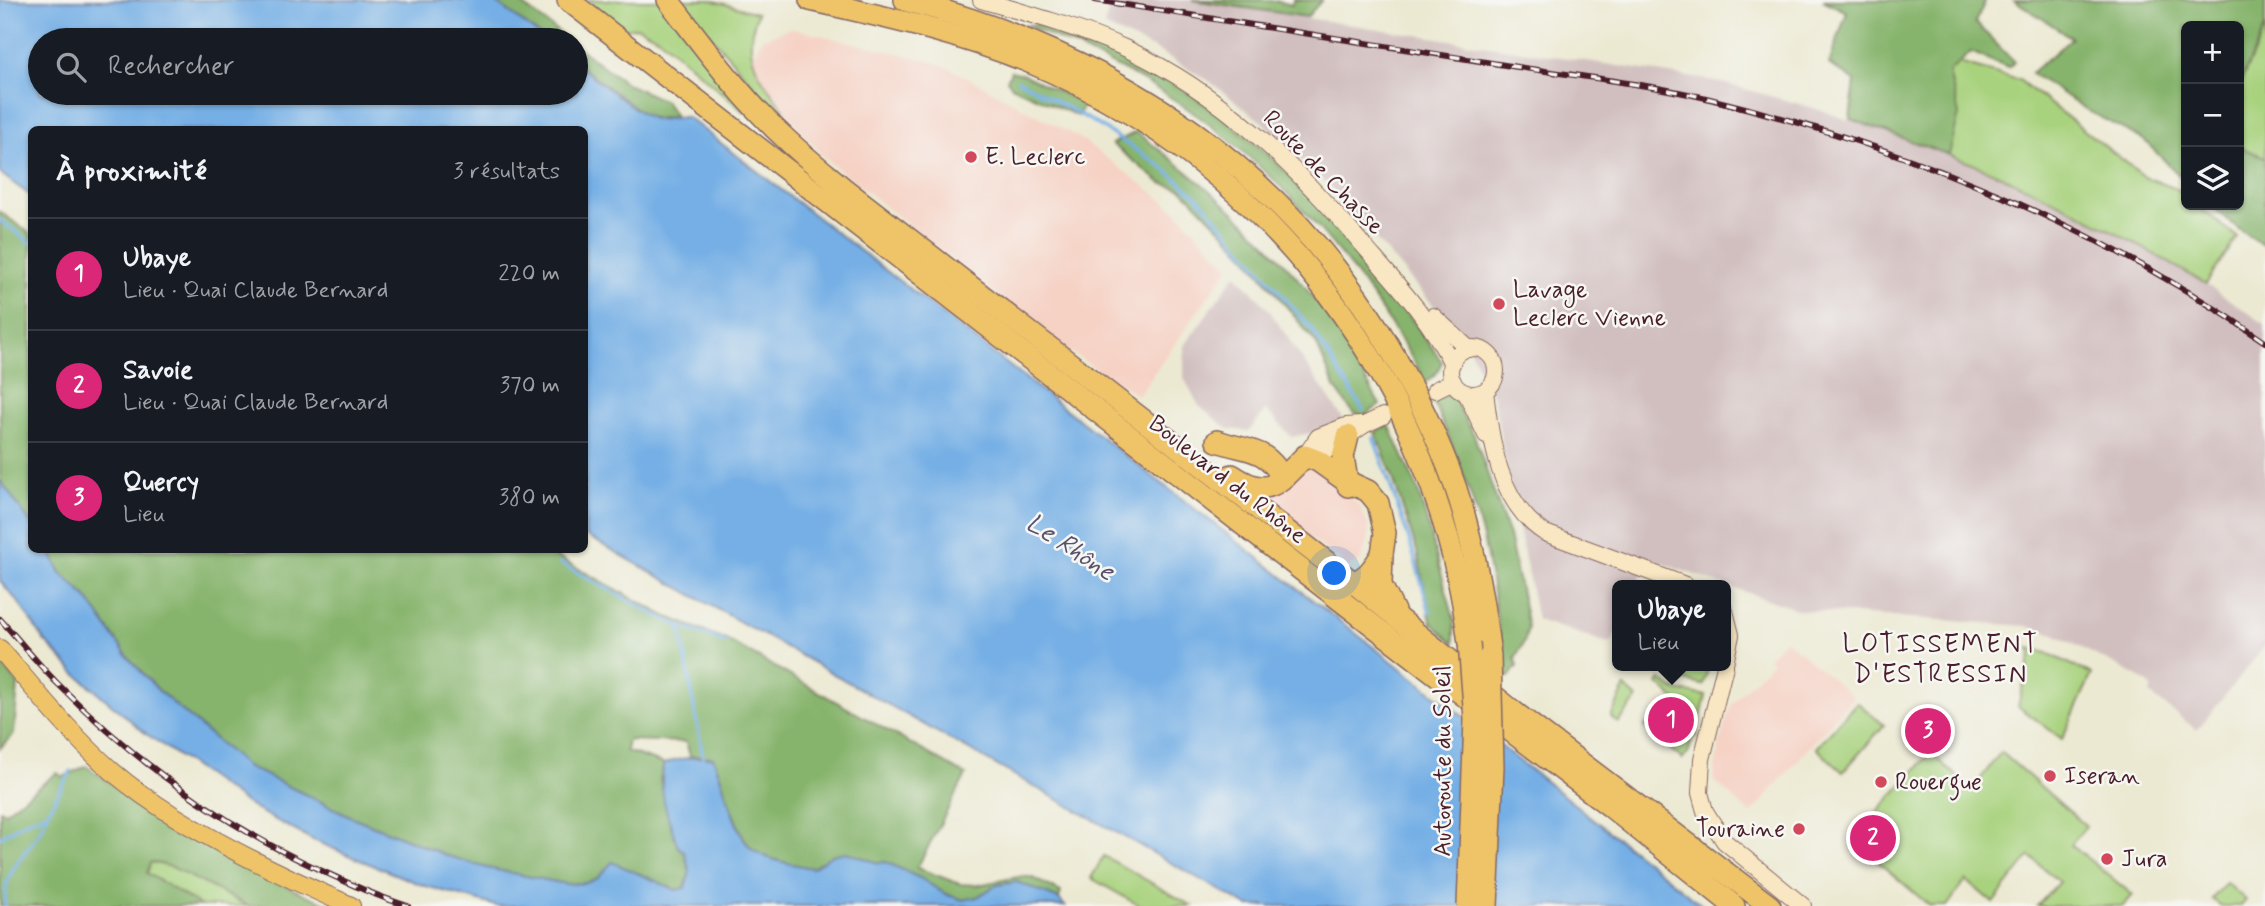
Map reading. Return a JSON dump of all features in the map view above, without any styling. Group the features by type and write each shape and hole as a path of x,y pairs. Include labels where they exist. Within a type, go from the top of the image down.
{"highway":[{"name":"Boulevard du Rhône","path":"568,0 1493,716 1734,906"},
{"name":"Boulevard du Rhône","path":"668,0 710,55 786,139 859,202 1179,446 1514,712 1770,906"},
{"name":"Autoroute du Soleil","path":"810,0 951,34 997,49 1067,79 1131,114 1226,183 1322,284 1354,328 1412,434 1447,529 1469,643 1475,719 1468,906"},
{"name":"Autoroute du Soleil","path":"905,0 976,20 1043,45 1139,94 1202,136 1237,164 1310,237 1339,271 1386,339 1431,426 1468,527 1490,656 1493,767 1487,906"},
{"path":"1061,383 1166,450 1329,578 1343,586 1367,576 1382,554"},
{"path":"1356,431 1343,457 1346,481 1366,507 1373,532 1368,554 1354,583 1355,597 1360,606 1423,653 1493,716"},
{"path":"1217,441 1252,450 1270,459 1283,478"},
{"path":"1179,446 1199,452 1250,486 1262,489 1273,486 1305,456 1368,491 1378,503 1385,533 1381,585 1397,618"}],"main road":[{"name":"Route de Chasse","path":"981,0 1061,23 1126,49 1178,76 1256,133 1291,165 1397,285 1436,333 1452,364"},
{"name":"Route de Chasse","path":"1397,285 1469,349"},
{"path":"1469,349 1487,353 1495,364 1494,381 1485,391 1476,394 1466,393 1453,381 1452,364 1460,353 1469,349"},
{"path":"1436,390 1453,381"},
{"path":"1485,391 1497,460"},
{"path":"1466,393 1512,498 1534,527 1561,540 1671,580"},
{"path":"1305,456 1318,437 1346,426 1356,431 1383,416"},
{"path":"0,649 55,713 116,774 168,811 212,837 316,891 351,906"},
{"path":"1723,671 1702,759 1700,783 1705,811 1724,841 1803,906"}],"shaded area":[{"path":"1060,0 1192,0 1715,81 1814,108 1987,169 2104,225 2206,284 2265,324 2265,646 2197,730 2150,694 2152,687 2137,676 2054,634 2026,626 1799,610 1731,587 1731,580 1710,580 1654,561 1639,580 1612,580 1611,644 1537,620 1493,397 1467,344 1331,188 1262,122 1209,81 1155,49 1104,26 1109,9"},
{"path":"790,28 931,61 951,69 1083,140 1172,207 1229,267 1138,396 1062,346 822,156 769,91 752,58 762,39"},
{"path":"1236,274 1269,310 1344,420 1312,433 1292,437 1266,410 1249,431 1228,429 1199,406 1184,378 1184,346"},
{"path":"1301,467 1317,469 1360,506 1368,526 1368,540 1359,562 1348,567 1267,504"},
{"path":"1785,639 1853,697 1751,814 1713,780 1720,740 1731,704 1772,662 1768,658"}],"green space":[{"path":"493,0 516,0 553,28 530,28"},
{"path":"588,0 659,0 748,107 744,112 659,38 638,27 625,29"},
{"path":"680,0 711,0 757,13 751,38 753,60 761,77 784,109 771,106"},
{"path":"1192,0 1271,0 1292,5 1293,0 1322,0 1307,17"},
{"path":"1823,0 1986,0 1975,22 2014,62 2008,68 1971,52 1949,72 1959,114 1949,155 1850,119 1855,81 1829,64 1847,12"},
{"path":"2014,0 2265,0 2265,27 2244,75 2244,21 2181,21 2181,177 2144,140 2090,112 2031,73 2072,38"},
{"path":"1026,25 1056,27 1117,52 1167,79 1259,146 1300,185 1375,271 1442,362 1435,375 1426,382 1370,293 1338,251 1268,174 1229,140 1187,108 1142,80"},
{"path":"2265,27 2265,157 2244,149 2244,75"},
{"path":"588,55 627,84 665,101 675,116 655,119 642,113 588,72"},
{"path":"1959,63 2019,80 2145,177 2181,193 2181,210 2202,210 2237,237 2206,284 2048,198 1949,155 1958,114 1948,72"},
{"path":"1011,71 1025,75 1084,104 1078,116 1013,87 1007,80"},
{"path":"1136,132 1233,212 1299,279 1335,327 1380,405 1364,416 1353,413 1336,389 1316,343 1243,252 1182,189 1161,183 1112,144"},
{"path":"2244,149 2265,157 2265,246 2216,210 2244,210"},
{"path":"0,212 28,232 28,520 0,480"},
{"path":"1450,393 1456,398 1459,409 1474,435 1509,536 1528,627 1525,640 1515,658 1517,666 1509,677 1504,677 1493,590 1479,521 1433,401"},
{"path":"1389,425 1418,490 1454,619 1454,644 1431,622 1417,551 1375,432"},
{"path":"51,553 550,553 665,616 727,640 966,775 917,868 960,884 978,885 1023,876 1033,878 1061,892 1059,899 1017,882 997,885 977,897 963,900 946,894 886,862 878,863 846,852 813,868 764,856 751,848 740,831 713,757 690,756 686,742 628,740 626,751 664,764 660,779 678,847 684,851 690,872 685,888 676,890 638,873 609,868 598,878 586,883 566,884 487,868 448,856 352,817 246,766 159,691 128,657 86,597 61,573"},
{"path":"2030,648 2092,674 2062,739 2018,706 2031,654"},
{"path":"0,663 18,684 14,734 0,748"},
{"path":"1681,671 1707,671 1703,685 1677,679"},
{"path":"1661,680 1672,689 1706,696 1696,736 1692,738 1688,754 1682,759 1644,727 1648,723 1671,743 1694,717 1658,684"},
{"path":"1625,687 1637,698 1618,723 1611,717"},
{"path":"1857,702 1884,725 1843,772 1816,748"},
{"path":"2001,752 2086,826 2071,845 2133,895 2123,906 2037,906 2059,882 2030,856 1993,903 1966,880 1947,906 1930,906 1878,862 1900,835 1875,814 1931,753 1972,790"},
{"path":"86,766 205,844 268,877 333,906 248,906 172,867 151,862 147,873 201,906 0,906 0,810 5,812 57,773 63,777"},
{"path":"1104,856 1192,906 1140,906 1091,878"},
{"path":"150,862 172,867 248,906 201,906 147,873"},
{"path":"2226,883 2246,900 2241,906 2221,906 2212,899"}],"water":[{"name":"Le Rhône","path":"0,0 493,0 530,28 28,28 28,105 588,105 588,72 647,116 654,119 687,117 1459,713 1703,906 1248,906 588,537 588,126 28,126 28,194 0,173"},
{"path":"0,480 28,520 28,553 51,553 61,573 86,597 128,657 159,691 246,766 352,817 448,856 487,868 566,884 586,883 598,878 612,862 676,890 685,888 690,872 684,851 678,847 665,806 662,785 664,764 688,758 713,757 745,841 764,856 813,868 832,855 846,852 878,863 886,862 922,879 945,894 963,900 977,897 997,885 1017,882 1059,899 1065,906 497,906 422,885 311,839 253,808 145,733 75,673 44,640 0,581"}],"waterway":[{"path":"1018,80 1097,124 1162,167 1197,196 1313,331 1363,410"},
{"path":"0,220 28,241"},
{"path":"1374,438 1409,539 1430,612"},
{"path":"560,563 654,614 726,642"},
{"path":"680,626 703,757"},
{"path":"0,837 26,821 47,813 71,771"},
{"path":"5,906 6,886 11,874 39,832 47,813"}],"railway":[{"path":"1095,0 1658,88 1780,117 1925,165 2067,226 2135,261 2265,342"},
{"path":"0,619 86,711 180,788 213,811 283,852 352,885 408,906"}],"place":[{"name":"E. Leclerc","path":"971,157"},
{"name":"Lavage Leclerc Vienne","path":"1499,304"},
{"name":"Ubaye","path":"1671,720"},
{"name":"Quercy","path":"1928,731"},
{"name":"Iseran","path":"2050,776"},
{"name":"Rouergue","path":"1881,782"},
{"name":"Touraine","path":"1799,829"},
{"name":"Savoie","path":"1873,838"},
{"name":"Jura","path":"2107,859"}],"district":[{"name":"LOTISSEMENT D'ESTRESSIN","path":"1941,660"}]}
